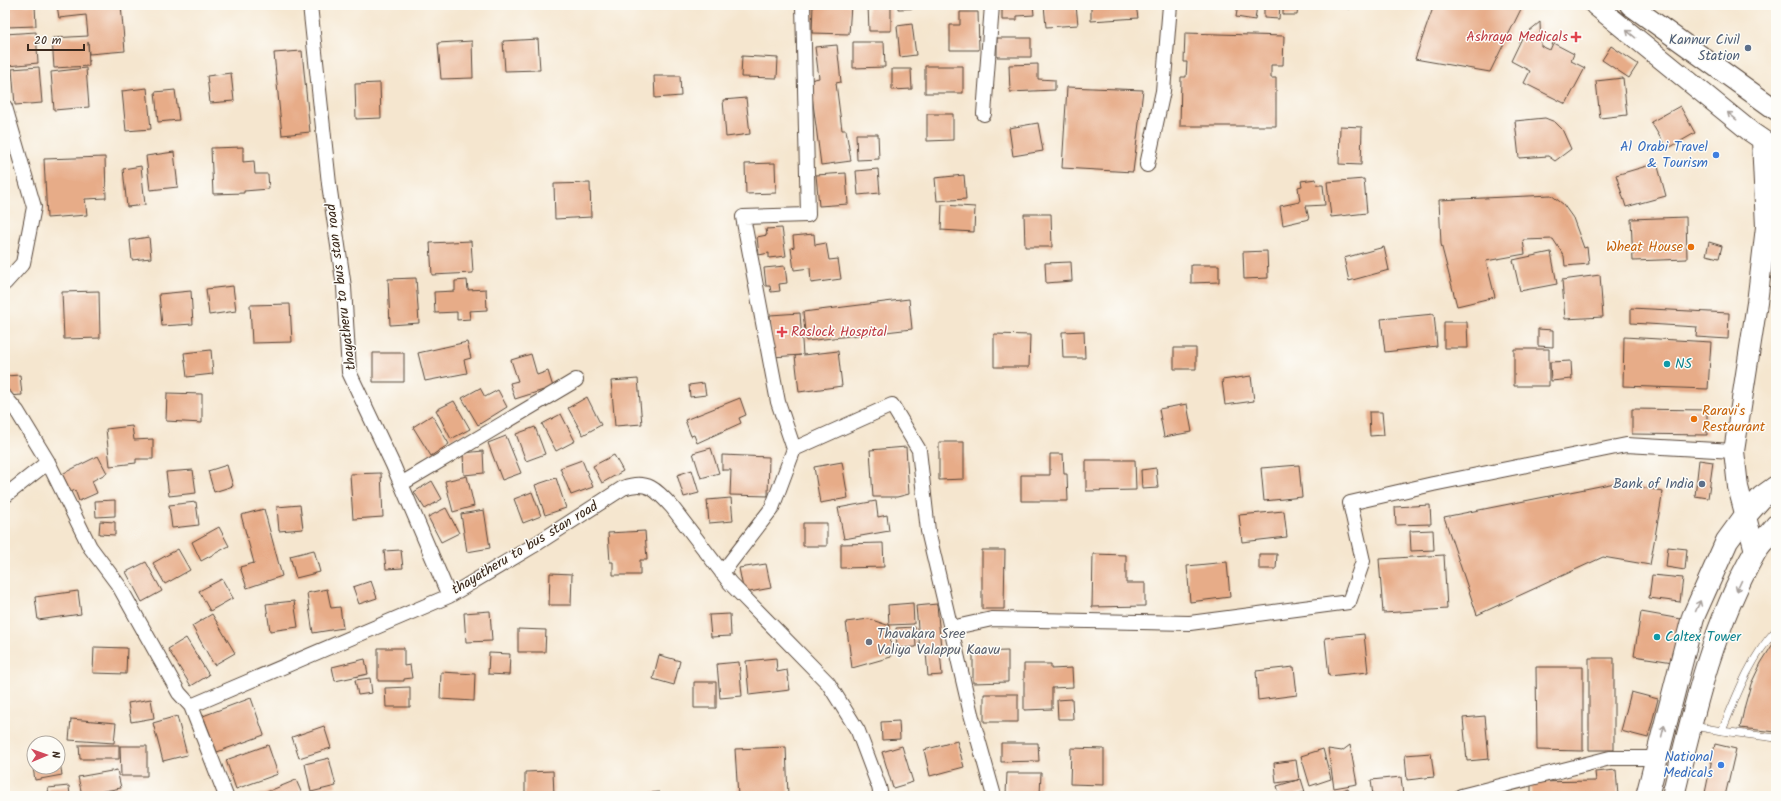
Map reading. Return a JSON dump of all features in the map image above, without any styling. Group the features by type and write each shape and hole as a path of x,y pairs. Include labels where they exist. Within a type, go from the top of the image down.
{"highway":[{"path":"1647,796 1693,617 1727,541 1746,515 1762,497 1776,487"},
{"path":"1673,796 1690,725 1719,628 1755,551 1776,526"}],"main road":[{"path":"1595,5 1769,145 1766,227 1757,303 1734,451 1738,487 1755,551"},
{"path":"1635,7 1776,110"}],"street":[{"name":"thayatheru to bus stan road","path":"310,5 329,184 344,287 349,372 401,484 449,596 533,546 617,492 633,484 649,485 662,496 722,574 828,684 858,731 881,796"},
{"path":"722,574 772,508 794,449 778,402 743,217 808,215 803,5"},
{"path":"984,114 992,5"},
{"path":"1147,165 1162,91 1170,5"},
{"path":"5,107 34,207 23,262 5,283"},
{"path":"401,484 576,380"},
{"path":"5,397 17,411 48,462 90,547 119,586 179,693 191,706 226,796"},
{"path":"794,449 892,405 919,450 928,531 971,714 994,796"},
{"path":"951,628 992,619 1190,623 1349,602 1363,561 1350,503 1433,484 1626,445 1734,451"},
{"path":"5,496 48,462"},
{"path":"191,706 449,596"},
{"path":"1462,796 1610,758 1656,758"}],"lane":[{"path":"1722,731 1739,691 1766,642 1776,630"},
{"path":"1690,725 1776,738"}],"building":[{"path":"7,5 35,5 36,26 7,27"},
{"path":"57,5 121,5 125,51 89,54 88,42 89,66 54,68 52,38 88,36 86,15 59,18"},
{"path":"813,5 851,5 849,34 812,33"},
{"path":"868,5 891,5 891,31 869,31"},
{"path":"898,5 930,5 930,8 898,9"},
{"path":"1002,5 1033,5 1034,15 1017,16 1017,20 1002,20"},
{"path":"1044,5 1076,5 1078,25 1046,27"},
{"path":"1091,5 1136,5 1138,18 1091,21"},
{"path":"1238,5 1257,5 1255,20 1236,17"},
{"path":"1264,5 1280,5 1279,19 1264,18"},
{"path":"1335,5 1350,5 1349,9"},
{"path":"1434,5 1523,5 1490,72 1415,59"},
{"path":"1283,7 1298,7 1297,15 1283,15"},
{"path":"960,12 978,12 979,50 950,50 950,25 960,25"},
{"path":"1540,22 1541,46 1550,50 1553,43 1574,54 1571,61 1585,68 1566,104 1524,83 1530,71 1511,61 1523,36"},
{"path":"912,24 916,55 900,57 897,26"},
{"path":"36,32 38,63 8,66 5,34"},
{"path":"1185,33 1284,36 1283,65 1271,65 1271,78 1276,78 1276,126 1180,126 1181,77 1186,77 1187,62 1184,62"},
{"path":"997,38 1031,38 1031,57 997,57"},
{"path":"538,39 540,70 505,71 503,41"},
{"path":"472,41 473,78 441,79 438,43"},
{"path":"853,42 884,42 885,67 853,68"},
{"path":"837,45 841,82 836,83 842,130 846,130 851,161 821,165 810,80 819,78 815,47"},
{"path":"1611,46 1638,64 1629,78 1602,60"},
{"path":"302,51 310,132 282,135 274,53"},
{"path":"742,56 778,58 777,78 741,77"},
{"path":"1038,64 1038,79 1055,80 1055,90 1010,92 1009,65"},
{"path":"925,66 963,66 963,93 925,93"},
{"path":"39,67 42,103 15,105 12,69"},
{"path":"86,68 89,107 54,110 51,72"},
{"path":"892,69 911,69 912,89 892,90"},
{"path":"231,73 234,101 210,103 207,76"},
{"path":"654,76 680,76 681,96 655,98"},
{"path":"1623,78 1627,115 1600,118 1596,81"},
{"path":"380,83 381,118 356,119 355,84"},
{"path":"1067,87 1143,90 1133,172 1062,168"},
{"path":"147,88 151,129 126,131 122,91"},
{"path":"175,90 179,120 158,122 155,92"},
{"path":"746,98 750,134 726,137 723,100"},
{"path":"1680,106 1695,133 1667,149 1651,122"},
{"path":"927,114 953,114 953,140 927,141"},
{"path":"1545,118 1555,122 1562,129 1571,149 1555,161 1548,156 1519,158 1515,121"},
{"path":"1038,123 1043,151 1013,156 1009,128"},
{"path":"1340,126 1362,127 1361,165 1339,164"},
{"path":"856,134 878,134 879,159 857,160"},
{"path":"243,147 243,162 254,161 255,174 268,174 269,189 244,191 244,193 213,194 211,148"},
{"path":"174,152 178,187 150,190 146,156"},
{"path":"105,157 106,198 85,199 87,215 47,218 44,159"},
{"path":"775,163 776,193 746,194 745,164"},
{"path":"1657,163 1666,196 1626,207 1616,175"},
{"path":"141,166 145,205 127,207 123,169"},
{"path":"878,169 880,193 858,195 856,171"},
{"path":"846,173 848,204 819,206 816,175"},
{"path":"964,175 966,199 937,201 935,178"},
{"path":"1316,179 1317,185 1323,185 1325,205 1306,206 1309,219 1283,225 1280,206 1300,202 1298,187 1302,186 1301,181"},
{"path":"1364,179 1367,213 1331,217 1327,182"},
{"path":"590,183 591,217 555,219 554,184"},
{"path":"1551,195 1563,204 1573,218 1584,248 1587,247 1589,264 1565,266 1564,256 1553,239 1523,240 1525,254 1486,261 1495,297 1457,306 1441,244 1439,200"},
{"path":"942,205 975,207 974,232 941,230"},
{"path":"1024,214 1051,214 1052,247 1025,247"},
{"path":"1686,217 1687,259 1633,261 1631,219"},
{"path":"782,228 786,256 769,258 769,253 759,255 757,237 767,235 766,229"},
{"path":"814,234 815,245 826,243 829,260 838,259 841,279 811,283 810,268 794,270 791,248 794,247 793,236"},
{"path":"149,237 151,258 132,260 130,240"},
{"path":"471,241 473,273 432,275 430,243"},
{"path":"1709,242 1722,246 1719,258 1706,255"},
{"path":"1384,247 1389,270 1349,281 1344,258"},
{"path":"1267,251 1268,278 1244,279 1243,252"},
{"path":"1551,252 1557,284 1520,291 1513,260"},
{"path":"1071,262 1072,281 1046,283 1045,263"},
{"path":"1191,265 1219,265 1219,282 1191,283"},
{"path":"785,266 787,283 779,284 780,291 771,292 770,286 766,286 764,268"},
{"path":"1600,275 1603,317 1565,319 1562,280"},
{"path":"416,278 419,323 390,325 388,279"},
{"path":"467,280 468,290 486,289 487,310 469,311 470,319 457,320 457,312 435,313 434,292 455,291 455,281"},
{"path":"233,286 236,311 209,315 206,289"},
{"path":"99,291 100,338 64,339 62,292"},
{"path":"191,291 193,324 162,326 159,294"},
{"path":"909,299 912,329 806,341 803,312"},
{"path":"290,304 292,342 252,343 250,305"},
{"path":"1631,308 1729,313 1728,339 1696,337 1697,327 1631,323"},
{"path":"800,313 803,355 838,351 842,386 799,392 795,356 801,355 773,357 770,315"},
{"path":"1434,314 1437,346 1385,352 1381,319"},
{"path":"1444,322 1467,322 1468,348 1444,348"},
{"path":"1538,329 1553,330 1553,347 1538,346"},
{"path":"1084,331 1085,358 1063,358 1062,332"},
{"path":"994,334 1030,335 1029,367 994,367"},
{"name":"NS","path":"1624,337 1711,342 1708,389 1623,386"},
{"path":"467,342 471,358 464,360 467,373 425,381 418,353"},
{"path":"1174,348 1196,348 1196,369 1174,369"},
{"path":"1514,349 1549,349 1549,386 1514,386"},
{"path":"211,350 213,374 187,377 184,353"},
{"path":"373,353 404,353 404,382 373,382"},
{"path":"531,354 537,375 548,371 553,387 515,399 510,383 518,381 511,360"},
{"path":"1571,361 1572,379 1551,381 1550,362"},
{"path":"20,375 22,395 7,396 6,376"},
{"path":"1251,376 1254,401 1225,405 1222,380"},
{"path":"638,379 642,424 615,426 611,381"},
{"path":"704,383 706,395 690,397 689,385"},
{"path":"480,388 485,397 498,390 507,407 478,425 462,398"},
{"path":"167,393 202,394 202,423 166,421"},
{"path":"587,397 601,425 583,435 568,408"},
{"path":"740,398 746,415 739,418 741,423 697,443 694,435 691,436 685,420"},
{"path":"454,401 470,429 451,439 436,410"},
{"path":"1187,404 1192,432 1164,437 1159,409"},
{"path":"1632,409 1707,410 1707,435 1632,434"},
{"path":"1369,412 1382,412 1384,435 1370,436"},
{"path":"561,414 575,441 556,451 542,424"},
{"path":"432,415 449,444 431,456 413,427"},
{"path":"132,426 134,440 153,439 153,459 136,459 136,463 110,466 106,429"},
{"path":"535,427 545,454 526,461 516,434"},
{"path":"506,436 521,473 502,480 488,443"},
{"path":"939,442 964,442 964,479 939,480"},
{"path":"906,447 909,494 897,497 873,497 870,450"},
{"path":"711,448 719,473 701,478 693,453"},
{"path":"483,451 484,473 464,475 463,453"},
{"path":"1050,454 1063,454 1064,474 1067,474 1068,501 1021,501 1021,475 1050,475"},
{"path":"614,455 623,471 602,483 593,466"},
{"path":"722,455 769,457 768,496 730,495 731,470 722,470"},
{"path":"98,456 107,473 92,481 97,493 79,501 75,490 71,492 62,474"},
{"path":"582,460 593,487 571,495 560,468"},
{"path":"1086,460 1135,460 1136,490 1086,491"},
{"path":"1699,460 1713,462 1708,498 1695,496"},
{"path":"842,462 848,498 820,503 814,467"},
{"path":"227,465 233,486 214,492 208,471"},
{"path":"1299,465 1302,497 1264,501 1261,468"},
{"path":"1156,468 1158,488 1142,489 1141,470"},
{"path":"193,470 196,493 169,496 166,472"},
{"path":"692,470 699,493 684,497 677,475"},
{"path":"381,473 383,517 353,519 350,474"},
{"path":"467,476 474,506 453,512 445,481"},
{"path":"556,478 566,508 545,515 535,485"},
{"path":"432,481 442,499 425,509 414,492"},
{"path":"1615,483 1663,491 1650,565 1603,557 1477,615 1444,517"},
{"path":"532,492 541,516 523,523 514,499"},
{"path":"731,498 733,521 709,523 707,500"},
{"path":"115,500 115,516 96,517 95,501"},
{"path":"876,501 878,517 887,515 889,531 844,539 838,508"},
{"path":"196,502 199,525 172,528 169,505"},
{"path":"300,505 303,529 279,531 277,507"},
{"path":"1430,505 1431,524 1396,525 1395,507"},
{"path":"446,508 459,533 441,542 428,517"},
{"path":"264,509 282,576 247,588 240,567 254,563 241,515"},
{"path":"484,510 490,548 467,552 461,514"},
{"path":"1284,511 1287,537 1242,542 1239,515"},
{"path":"100,521 115,522 115,535 99,534"},
{"path":"803,523 827,523 827,546 803,546"},
{"path":"219,527 229,546 201,561 192,542"},
{"path":"1433,530 1434,550 1411,551 1410,531"},
{"path":"645,531 647,560 640,560 640,575 613,575 613,562 610,562 608,533"},
{"path":"883,543 884,567 841,568 841,544"},
{"path":"1668,547 1687,549 1685,570 1666,567"},
{"path":"178,549 190,570 165,584 153,563"},
{"path":"314,550 320,572 296,578 290,556"},
{"path":"401,550 403,568 386,569 384,551"},
{"path":"982,550 1005,550 1004,609 982,609"},
{"path":"1093,554 1126,555 1126,583 1145,583 1145,606 1092,607"},
{"path":"1259,554 1277,554 1276,569 1259,569"},
{"path":"1444,555 1447,609 1383,613 1379,559"},
{"path":"146,562 162,591 142,602 126,572"},
{"path":"1227,562 1230,597 1190,602 1187,566"},
{"path":"766,564 771,588 744,593 739,568"},
{"path":"550,573 572,574 571,605 549,605"},
{"path":"1652,575 1683,578 1680,602 1649,598"},
{"path":"222,579 233,598 210,611 199,591"},
{"path":"371,581 377,598 359,604 353,587"},
{"path":"327,589 331,608 340,607 343,628 313,633 307,593"},
{"path":"78,591 81,614 38,620 35,597"},
{"path":"294,601 298,627 270,631 266,604"},
{"path":"913,603 914,624 889,625 888,605"},
{"path":"937,604 941,648 920,650 916,606"},
{"path":"490,611 492,641 466,642 464,613"},
{"name":"Caltex Tower","path":"1641,612 1681,619 1673,662 1634,656"},
{"path":"212,614 235,653 214,665 192,626"},
{"path":"730,614 731,636 711,637 709,615"},
{"name":"Thavakara Sree Valiya Valappu Kaavu","path":"869,619 890,626 891,657 852,668 846,622"},
{"path":"915,627 916,647 897,648 896,628"},
{"path":"518,629 546,630 545,652 518,652"},
{"path":"1364,634 1368,672 1329,676 1325,638"},
{"path":"186,638 209,675 191,686 168,649"},
{"path":"1776,639 1776,732 1740,728 1751,684 1761,663"},
{"path":"94,647 127,648 126,674 93,673"},
{"path":"378,648 404,648 404,666 410,665 412,678 404,679 404,681 378,681"},
{"path":"940,651 942,675 928,676 926,652"},
{"path":"1008,651 1008,682 973,683 973,652"},
{"path":"489,653 510,654 509,675 488,674"},
{"path":"659,655 680,661 674,685 653,679"},
{"path":"776,658 777,672 787,670 790,690 749,695 746,661"},
{"path":"1589,658 1614,658 1614,750 1589,750"},
{"path":"365,659 368,674 335,681 332,667"},
{"path":"739,662 742,696 720,698 717,664"},
{"path":"1024,664 1051,664 1051,669 1072,668 1073,687 1052,688 1052,709 1024,710"},
{"path":"1294,667 1297,695 1258,700 1256,671"},
{"path":"1536,667 1583,667 1583,751 1537,750"},
{"path":"441,672 475,674 474,701 440,699"},
{"path":"370,678 372,693 358,695 355,680"},
{"path":"694,682 716,682 716,708 694,708"},
{"path":"410,687 410,707 386,707 385,688"},
{"path":"1631,692 1658,699 1648,738 1621,731"},
{"path":"984,694 1018,694 1018,722 984,722"},
{"path":"251,698 264,735 217,752 203,716"},
{"path":"151,699 154,718 131,722 128,703"},
{"path":"1072,699 1073,719 1058,719 1057,700"},
{"path":"177,716 187,755 163,761 153,723"},
{"path":"1485,716 1489,759 1467,761 1463,718"},
{"path":"71,719 116,723 114,743 69,740"},
{"path":"899,721 900,739 882,740 881,722"},
{"path":"324,726 331,748 299,758 292,737"},
{"path":"957,741 964,767 930,776 924,750"},
{"path":"1001,743 1038,743 1039,761 1001,762"},
{"path":"1715,744 1736,749 1725,796 1705,793"},
{"path":"79,745 119,745 119,759 80,759"},
{"path":"268,745 278,774 236,789 226,760"},
{"path":"1350,745 1357,784 1334,788 1328,749 1342,751"},
{"path":"120,746 147,746 147,776 121,776"},
{"path":"902,746 913,782 893,788 882,752"},
{"path":"786,747 788,796 738,796 735,749"},
{"path":"1071,748 1104,749 1104,785 1070,784"},
{"path":"1323,749 1331,779 1310,786 1301,756"},
{"path":"1431,753 1434,777 1407,780 1405,755"},
{"path":"329,758 336,786 311,792 305,764"},
{"path":"1296,760 1299,780 1276,783 1274,763"},
{"path":"117,770 121,788 82,795 78,777"},
{"path":"1616,770 1618,796 1531,796 1531,782 1596,781 1595,772"},
{"path":"553,771 554,796 525,796 525,772"},
{"path":"1007,773 1041,773 1040,795 1006,794"},
{"path":"34,775 62,775 35,780"},
{"path":"1401,777 1403,796 1373,796 1371,780"},
{"path":"1301,779 1305,792 1291,796 1280,796 1277,786"},
{"path":"296,780 303,796 257,796"},
{"path":"69,786 70,796 49,796 48,788"},
{"path":"1348,788 1350,796 1328,796"},
{"path":"659,792 660,796 635,796 635,795"}],"place":[{"name":"Ashraya Medicals","path":"1576,37"},
{"name":"Kannur Civil Station","path":"1748,48"},
{"name":"Al Orabi Travel & Tourism","path":"1716,155"},
{"name":"Wheat House","path":"1691,247"},
{"name":"Raslock Hospital","path":"782,332"},
{"name":"NS","path":"1667,364"},
{"name":"Raravi's Restaurant","path":"1694,419"},
{"name":"Bank of India","path":"1702,484"},
{"name":"Caltex Tower","path":"1657,637"},
{"name":"Thavakara Sree Valiya Valappu Kaavu","path":"869,642"},
{"name":"National Medicals","path":"1721,765"}]}
